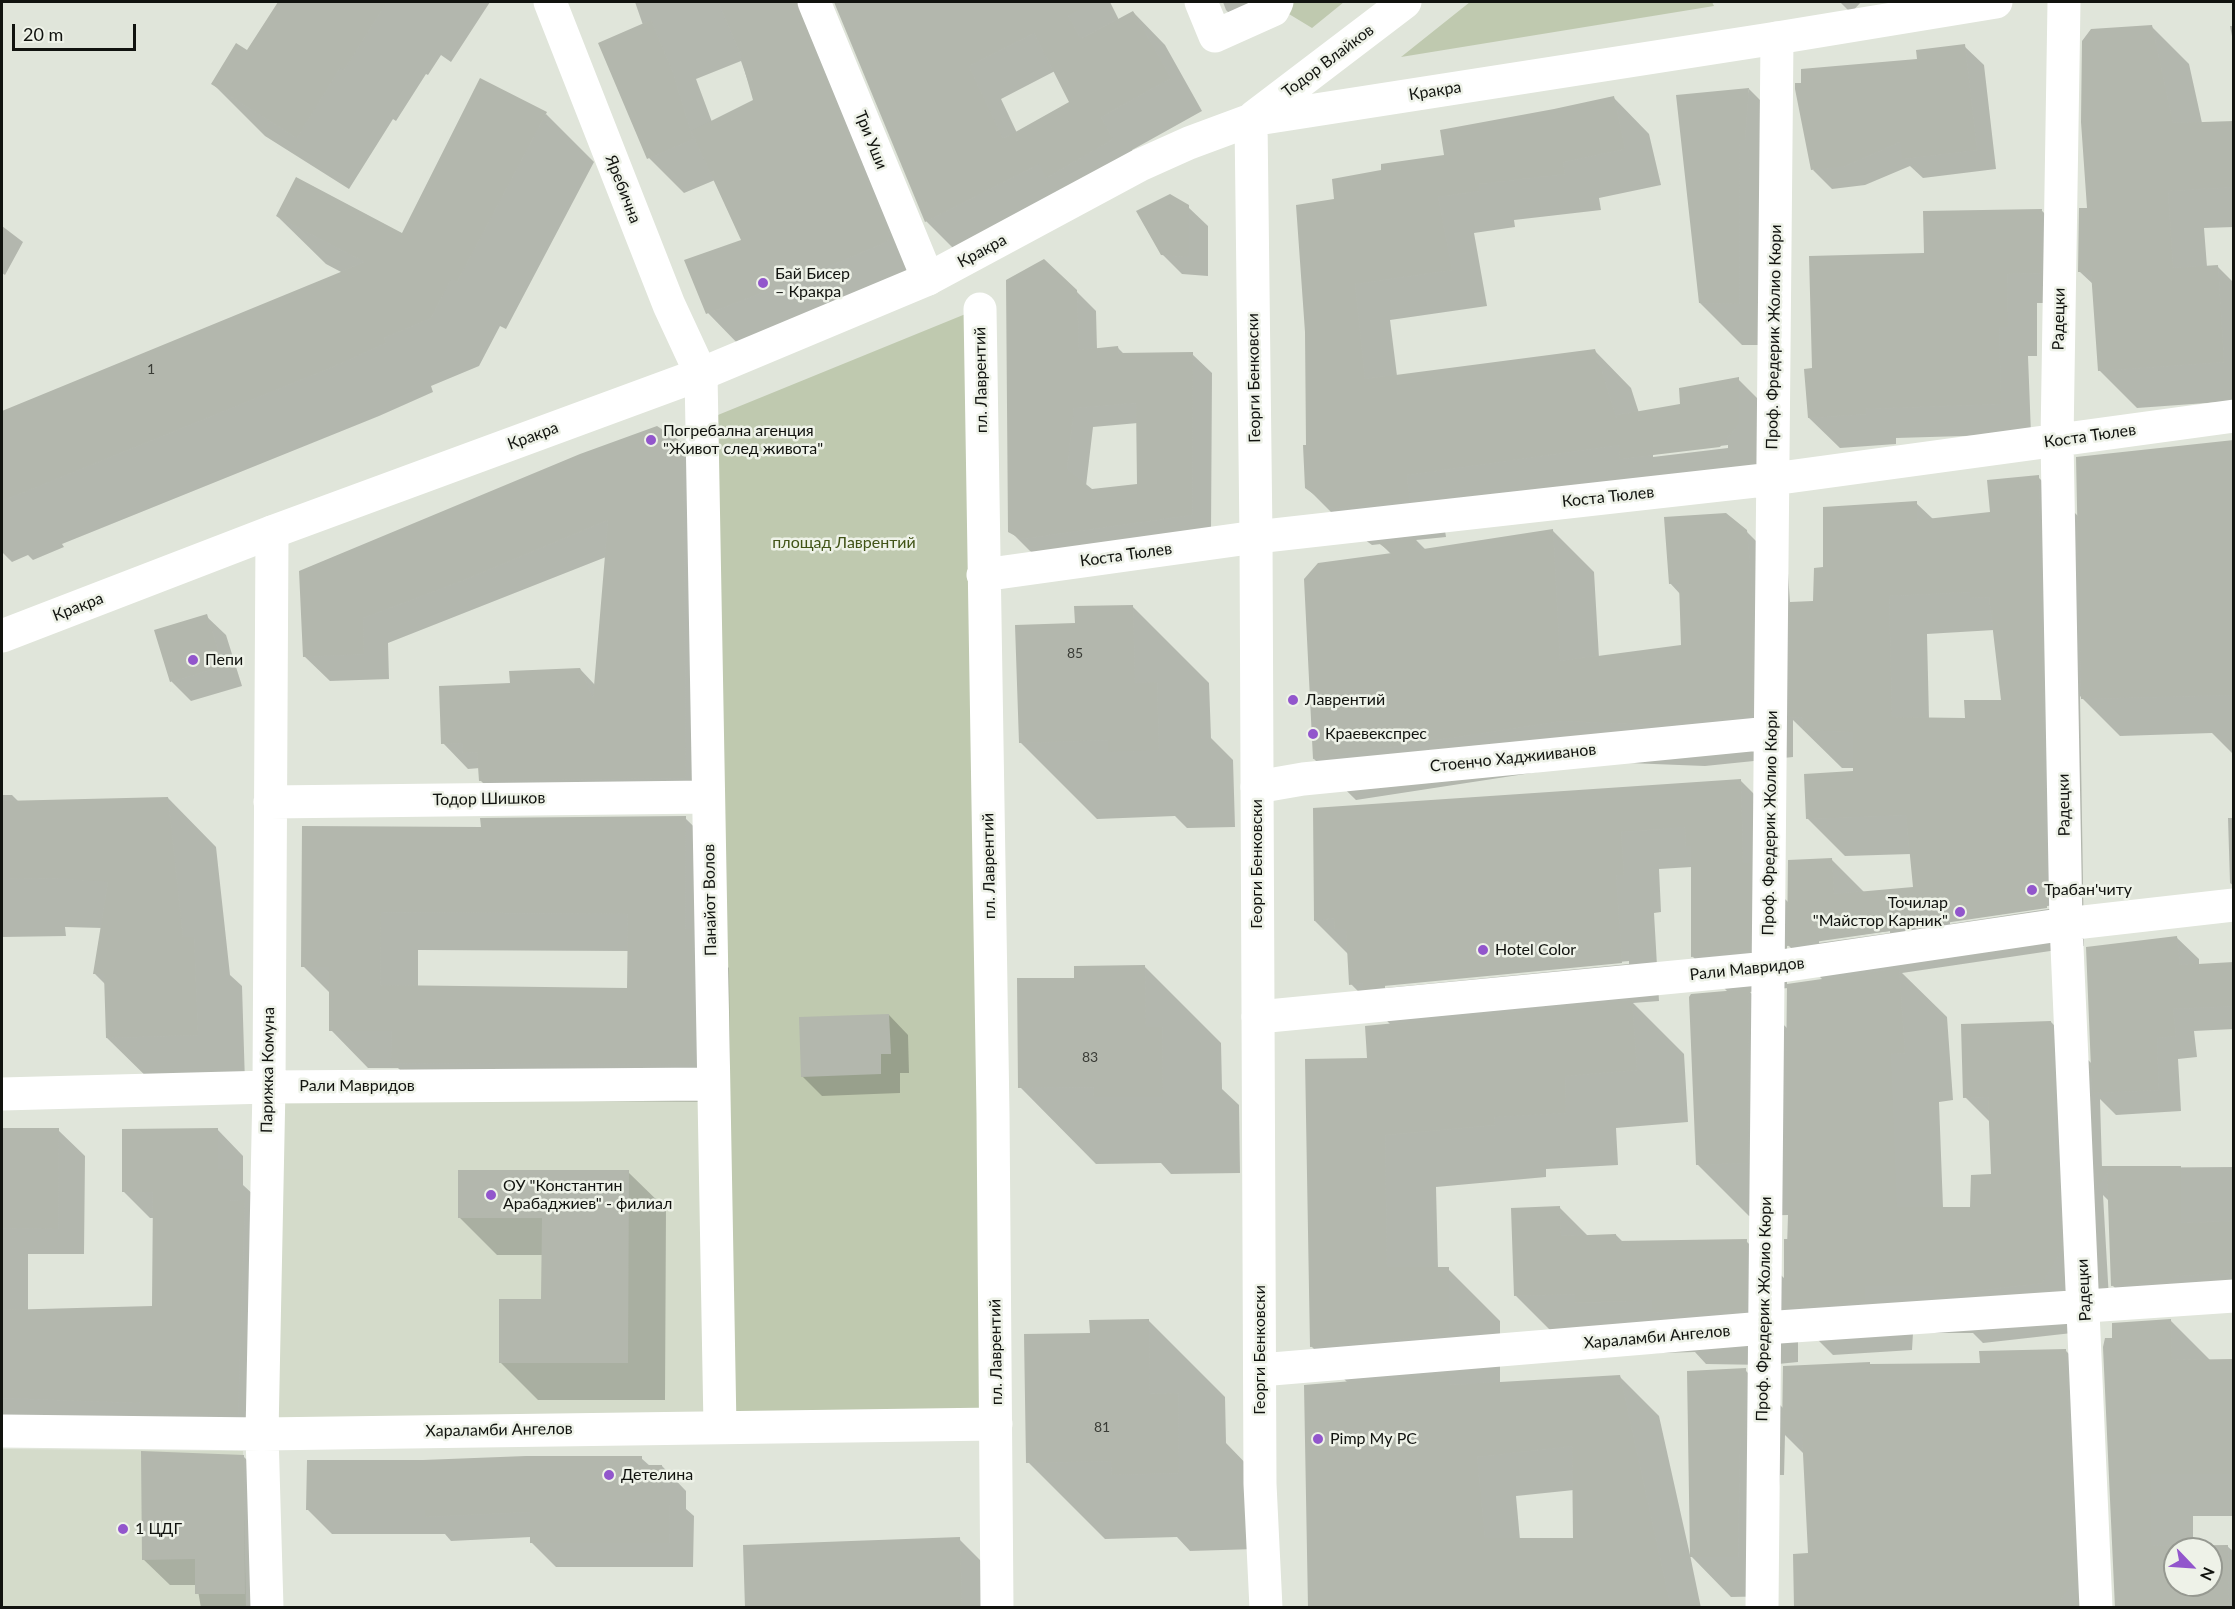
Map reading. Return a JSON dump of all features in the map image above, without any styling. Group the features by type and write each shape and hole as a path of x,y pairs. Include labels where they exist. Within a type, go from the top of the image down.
{"street":[{"name":"Яребична","path":"550,2 669,305 701,374"},
{"name":"Три Уши","path":"814,2 928,279"},
{"path":"1200,2 1215,36 1273,9 1277,2"},
{"name":"Тодор Влайков","path":"1251,120 1405,2"},
{"name":"Кракра","path":"2,636 272,532 701,374 928,279 1140,165 1189,143 1251,120 1777,39 1996,2"},
{"name":"Радецки","path":"2064,2 2057,440 2066,924 2085,1306 2096,1608"},
{"name":"Проф. Фредерик Жолио Кюри","path":"1762,1608 1777,39"},
{"name":"Георги Бенковски","path":"1251,120 1256,537 1260,1484 1266,1608"},
{"name":"пл. Лаврентий","path":"980,309 997,1608"},
{"name":"Панайот Волов","path":"701,374 720,1427"},
{"name":"Коста Тюлев","path":"983,575 1256,537 1773,479 2234,416"},
{"name":"Парижка Комуна","path":"267,1608 262,1434 269,1087 272,532"},
{"name":"Стоенчо Хаджииванов","path":"1257,787 1303,779 1770,733"},
{"name":"Тодор Шишков","path":"270,802 708,797"},
{"name":"Рали Мавридов","path":"1258,1017 1768,968 2066,924 2234,905"},
{"name":"Рали Мавридов","path":"2,1094 269,1087 713,1084"},
{"name":"Хараламби Ангелов","path":"1260,1370 1764,1328 2234,1296"},
{"name":"Хараламби Ангелов","path":"2,1431 262,1434 996,1424"}],"shaded area":[{"name":"ОУ \"Константин Арабаджиев\" - филиал","path":"713,1084 720,1427 262,1434 269,1087"},
{"name":"1 ЦДГ","path":"2,1449 243,1451 246,1607 2,1608"}],"green space":[{"path":"1289,2 1344,2 1312,28 1284,11"},
{"path":"1470,2 1712,2 1714,6 1401,57"},
{"name":"площад Лаврентий","path":"968,313 987,1414 732,1414 713,417"}],"building":[{"path":"278,2 387,2 344,70 340,68 297,138 211,84 236,43 247,50"},
{"path":"718,2 796,2 891,238 796,280 706,314 684,260 741,240 691,131 753,100 739,51"},
{"path":"834,2 1096,2 1068,16 1081,39 1133,11 1171,78 1101,117 1113,139 1046,178 1039,164 925,222","holes":["1034,33 1069,102 1003,139 969,66"]},
{"path":"651,20 672,70 693,139 647,159 598,43"},
{"path":"2152,25 2173,123 2234,121 2234,187 2168,191 2173,268 2218,265 2224,362 2098,371 2091,272 2078,272 2079,208 2087,208 2081,122 2082,41 2091,29"},
{"path":"1965,44 1977,150 1902,159 1900,142 1845,166 1811,170 1795,89 1795,83 1801,83 1801,69 1917,59 1916,50"},
{"path":"480,78 547,112 457,282 451,279 431,318 384,338 386,343 330,368 2,501 2,411 365,262 276,216 296,177 402,233"},
{"path":"1749,88 1745,140 1740,140 1739,304 1699,303 1676,95"},
{"path":"1614,96 1625,149 1563,162 1565,174 1479,184 1479,191 1438,197 1452,270 1355,284 1365,379 1595,349 1617,420 1617,415 1680,404 1679,388 1739,377 1739,424 1720,447 1620,459 1619,445 1407,475 1410,501 1334,509 1305,488 1303,445 1306,445 1305,332 1296,205 1334,199 1332,179 1381,170 1381,164 1444,155 1440,130"},
{"path":"1170,194 1189,205 1189,257 1161,255 1136,211"},
{"path":"2042,209 2041,273 2007,274 2008,327 1999,327 2001,404 1866,409 1866,414 1808,418 1804,369 1812,368 1809,256 1924,253 1923,211"},
{"path":"1044,259 1077,290 1079,350 1118,346 1119,353 1193,352 1192,515 1021,539 1008,532 1006,280","holes":["1136,403 1137,484 1092,489 1067,469 1074,408"]},
{"path":"657,426 683,443 686,778 479,781 477,752 463,753 462,743 441,744 439,686 510,683 509,671 580,668 593,698 608,520 464,580 363,618 364,654 303,657 299,571 580,454"},
{"path":"2234,440 2234,695 2081,699 2076,457"},
{"path":"2039,475 2047,908 1787,946 1788,860 1832,858 1834,894 1913,887 1906,815 1806,819 1804,774 1853,771 1853,732 1803,730 1802,717 1789,718 1790,602 1813,601 1814,568 1823,567 1823,507 1917,501 1917,520 1990,512 1987,480","holes":["1970,592 1970,598 1989,597 2001,700 1964,700 1965,718 1892,717 1889,596"]},
{"path":"1726,513 1747,530 1753,604 1752,716 1662,725 1561,721 1313,759 1304,579 1318,563 1392,553 1377,542 1416,538 1417,550 1553,529 1560,661 1681,645 1679,583 1669,584 1664,517"},
{"path":"1133,605 1135,683 1157,682 1159,750 1108,752 1108,740 1019,743 1015,625 1075,623 1074,606"},
{"path":"207,614 223,666 170,682 154,630"},
{"path":"1741,779 1743,863 1750,863 1750,951 1691,957 1691,846 1686,846 1685,827 1621,832 1624,875 1616,875 1622,963 1363,988 1363,983 1349,985 1346,929 1335,929 1334,918 1314,921 1313,808"},
{"path":"168,797 183,937 194,937 198,1035 106,1038 104,974 93,974 108,882 57,878 2,879 2,801"},
{"path":"686,816 685,929 692,929 692,1065 391,1063 392,1031 329,1031 329,967 301,967 302,826 481,827 480,818","holes":["381,912 628,914 627,988 380,985"]},
{"path":"2177,936 2180,965 2234,962 2234,1006 2173,1009 2176,1036 2157,1038 2159,1090 2092,1093 2086,947"},
{"path":"1145,965 1146,1027 1162,1027 1163,1097 1093,1097 1094,1087 1018,1088 1017,978 1074,978 1074,966"},
{"path":"1899,968 1905,1053 1891,1054 1897,1207 1970,1207 1971,1175 1991,1174 1988,1097 1963,1098 1961,1024 2051,1021 2055,1167 2058,1167 2062,1250 2042,1283 1934,1296 1934,1286 1865,1286 1865,1302 1784,1308 1784,1239 1788,1239 1788,1162 1785,1162 1787,984"},
{"path":"1749,989 1748,1163 1696,1165 1689,997 1691,994"},
{"path":"1632,1000 1637,1070 1565,1076 1566,1113 1494,1117 1495,1125 1385,1135 1387,1267 1449,1267 1449,1335 1310,1347 1305,1059 1367,1058 1365,1026"},
{"path":"889,1014 891,1054 881,1054 881,1074 801,1077 799,1017"},
{"path":"2,1128 59,1128 58,1229 2,1228"},
{"path":"218,1128 218,1169 230,1169 230,1201 245,1200 238,1415 140,1414 140,1403 2,1398 2,1310 152,1306 153,1192 122,1192 122,1129"},
{"path":"2095,1166 2181,1166 2181,1223 2234,1221 2234,1273 2174,1276 2170,1282 2111,1286 2107,1173 2096,1191"},
{"path":"458,1170 629,1170 628,1363 499,1363 499,1299 541,1299 542,1218 458,1218"},
{"path":"1560,1206 1561,1236 1616,1234 1616,1241 1747,1239 1746,1311 1652,1312 1652,1300 1575,1303 1575,1294 1514,1296 1511,1208"},
{"path":"1149,1319 1150,1394 1178,1393 1179,1473 1112,1475 1111,1461 1026,1463 1024,1334 1090,1333 1089,1320"},
{"path":"2171,1319 2172,1360 2234,1359 2234,1474 2151,1474 2151,1546 2163,1546 2163,1597 2223,1597 2223,1545 2228,1545 2229,1608 2115,1608 2103,1347 2105,1338 2112,1338 2112,1323"},
{"path":"2066,1349 2076,1580 2054,1608 1794,1608 1793,1554 1808,1553 1802,1434 1782,1434 1783,1366 1870,1362 1870,1364 1980,1363 1979,1351"},
{"path":"1746,1368 1745,1436 1741,1436 1740,1447 1738,1557 1690,1557 1687,1371"},
{"path":"1449,1373 1449,1385 1620,1375 1671,1608 1308,1608 1304,1385","holes":["1572,1446 1573,1538 1485,1538 1477,1457"]},
{"path":"141,1451 244,1455 245,1594 195,1594 195,1559 142,1560"},
{"path":"526,1456 642,1456 642,1465 662,1465 662,1490 670,1490 669,1543 530,1543 530,1512 425,1517 425,1510 306,1510 307,1460 423,1460"},
{"path":"960,1537 962,1608 745,1608 743,1545"}],"place":[{"name":"Бай Бисер – Кракра","path":"763,283"},
{"name":"Погребална агенция \"Живот след живота\"","path":"651,440"},
{"name":"Пепи","path":"193,660"},
{"name":"Лаврентий","path":"1293,700"},
{"name":"Краевекспрес","path":"1313,734"},
{"name":"Трабан'читу","path":"2032,890"},
{"name":"Точилар \"Майстор Карник\"","path":"1960,912"},
{"name":"Hotel Color","path":"1483,950"},
{"name":"ОУ \"Константин Арабаджиев\" - филиал","path":"491,1195"},
{"name":"Pimp My PC","path":"1318,1439"},
{"name":"Детелина","path":"609,1475"},
{"name":"1 ЦДГ","path":"123,1529"}]}
